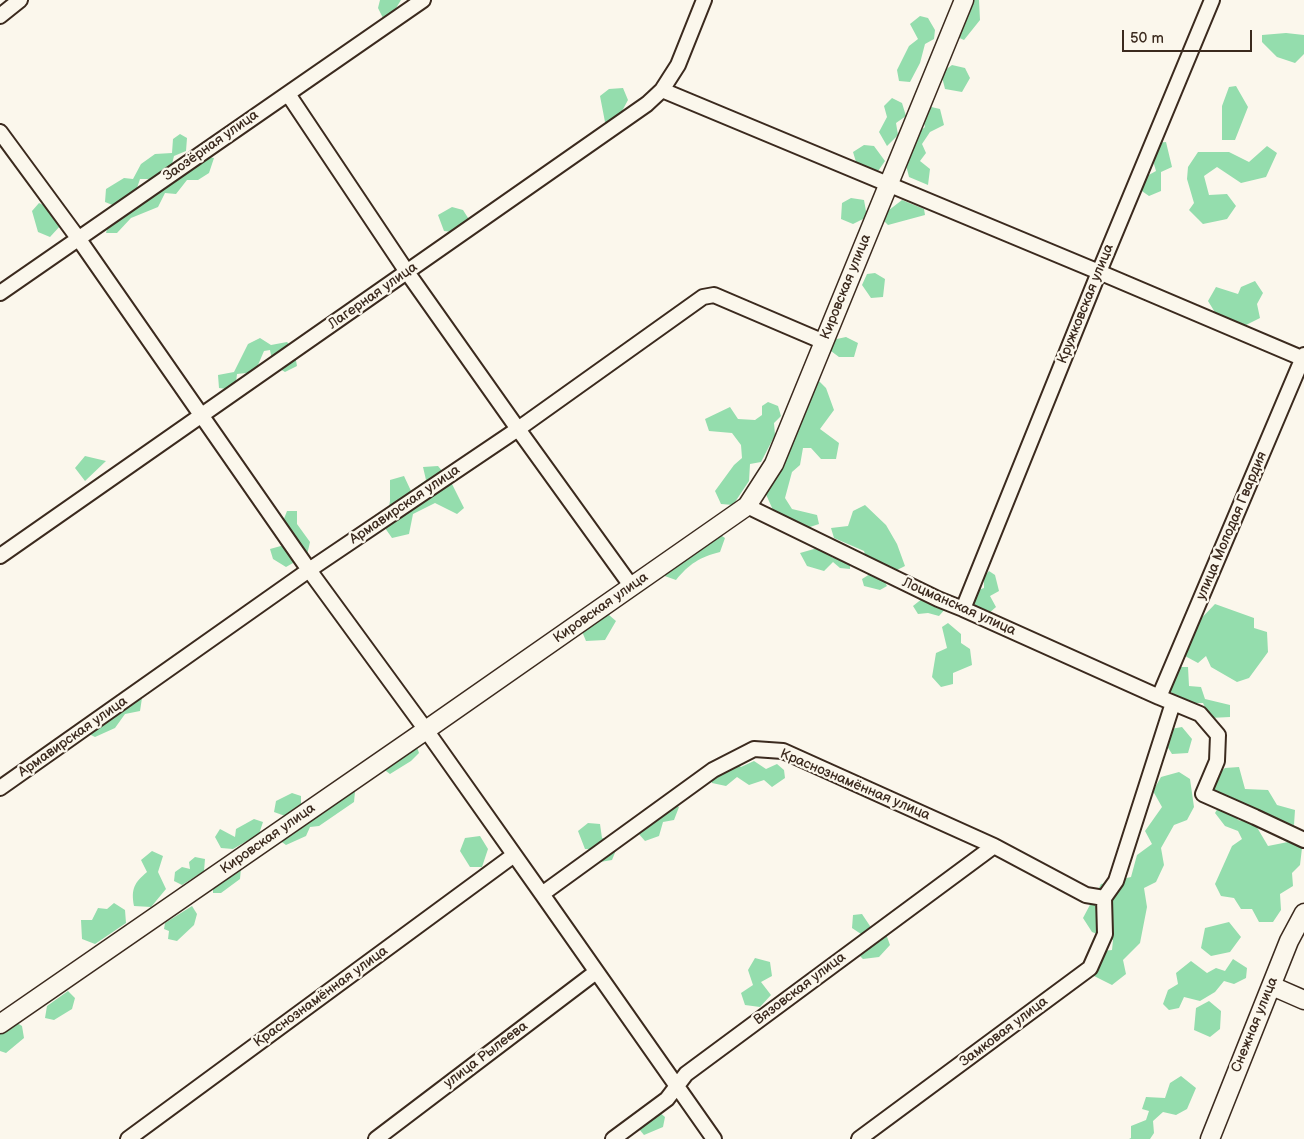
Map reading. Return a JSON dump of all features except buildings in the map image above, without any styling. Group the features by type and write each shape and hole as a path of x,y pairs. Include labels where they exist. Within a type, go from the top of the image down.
{"street":[{"path":"0,16 20,0"},
{"name":"Заозёрная улица","path":"0,293 423,0"},
{"name":"Лагерная улица","path":"0,556 647,104 662,90 678,65 704,0"},
{"name":"Кировская улица","path":"0,1024 747,506 774,464 964,0"},
{"name":"Кружковская улица","path":"963,609 1212,0"},
{"path":"662,90 1304,357"},
{"path":"288,94 407,272 632,587"},
{"path":"0,132 78,238 309,570 426,730 714,1139"},
{"name":"Армавирская улица","path":"0,788 309,570 518,429 703,297 714,295 824,342"},
{"name":"улица Молодая Гвардия","path":"1159,697 1304,357"},
{"name":"Лоцманская улица","path":"747,506 938,599 1200,714 1218,735 1217,761 1203,794 1304,840"},
{"path":"1104,898 1116,881 1173,703"},
{"name":"Краснознамённая улица","path":"542,894 713,770 754,749 783,751 994,846 1086,895 1104,898"},
{"name":"Вязовская улица","path":"613,1139 667,1099 686,1074 994,846"},
{"name":"Краснознамённая улица","path":"128,1139 514,855"},
{"name":"Замковая улица","path":"859,1139 1090,968 1105,934 1104,898"},
{"name":"Снежная улица","path":"1210,1139 1289,941 1304,913"},
{"name":"улица Рылеева","path":"376,1139 596,972"},
{"path":"1272,986 1304,1000"}],"green space":[{"path":"380,0 401,0 393,13 383,18 378,8"},
{"path":"968,0 979,0 980,20 964,40 955,36"},
{"path":"920,16 928,18 935,30 934,39 925,44 920,63 910,82 899,81 897,70 909,46 918,39 910,24"},
{"path":"1286,33 1304,35 1304,54 1295,63 1277,57 1262,42 1262,35"},
{"path":"952,65 965,68 970,78 962,92 945,89 941,73"},
{"path":"1236,86 1248,107 1235,140 1222,140 1222,106 1229,87"},
{"path":"623,88 628,100 615,124 605,122 600,96 609,89"},
{"path":"892,98 902,103 906,116 896,123 898,135 887,146 879,132 887,117 884,106"},
{"path":"927,106 940,109 944,125 930,132 922,144 926,153 920,161 930,169 928,185 909,177 904,157 911,138 925,127 922,116"},
{"path":"180,134 187,138 186,151 174,156 171,168 154,179 140,179 135,194 115,206 105,202 106,189 124,178 133,179 141,164 155,154 172,153 173,139"},
{"path":"1166,142 1172,167 1161,172 1161,191 1149,196 1139,189 1145,177 1156,171 1154,164 1155,143"},
{"path":"864,145 874,146 885,161 874,177 860,175 853,152"},
{"path":"1267,146 1277,153 1266,177 1241,183 1217,167 1204,176 1209,195 1227,194 1236,206 1227,219 1203,224 1189,210 1194,203 1187,179 1188,167 1198,152 1229,152 1249,162"},
{"path":"202,156 214,158 209,173 198,180 187,180 176,194 165,193 158,207 131,218 117,233 106,233 109,222 129,213 131,204 151,191 164,189 167,176"},
{"path":"851,198 864,200 867,217 853,224 841,219 842,203"},
{"path":"902,200 924,209 925,215 888,225 880,217"},
{"path":"39,203 56,211 61,225 50,237 38,232 32,211"},
{"path":"452,207 463,210 470,221 462,233 444,231 438,215"},
{"path":"875,273 885,279 883,297 871,298 862,285 867,274"},
{"path":"1255,281 1263,293 1257,304 1260,318 1246,325 1216,314 1208,301 1216,287 1238,294 1241,287"},
{"path":"846,337 858,343 854,357 839,357 827,348 832,340"},
{"path":"260,338 271,345 287,342 294,349 297,366 285,372 273,365 270,350 264,351 255,372 237,374 235,390 219,388 218,375 234,372 248,344"},
{"path":"814,376 826,388 834,410 820,429 839,443 836,459 821,459 811,448 803,448 800,465 792,472 785,498 792,509 817,515 819,524 807,528 773,510 764,490"},
{"path":"768,402 778,406 781,416 774,423 775,435 761,462 750,464 749,481 733,505 721,504 715,491 734,465 742,458 741,445 732,433 709,431 705,419 730,407 738,419 755,420 762,415 762,406"},
{"path":"85,456 106,461 85,481 75,468"},
{"path":"438,466 451,482 464,508 457,514 435,503 413,514 409,534 392,538 385,528 390,501 390,480 404,476 411,491 426,480 423,467"},
{"path":"865,505 886,525 897,544 905,566 891,573 867,561 864,551 834,538 831,528 848,526 853,511"},
{"path":"287,511 297,511 297,524 310,542 307,555 286,567 273,559 270,549 288,544 282,524"},
{"path":"716,532 725,538 720,552 695,562 676,580 659,574"},
{"path":"821,547 833,558 843,557 850,559 850,569 840,568 833,562 824,571 807,566 800,553"},
{"path":"989,571 995,575 999,591 990,596 996,607 988,614 974,607 975,591 984,588 984,577"},
{"path":"870,574 882,576 887,586 880,590 864,586 862,579"},
{"path":"923,598 931,605 935,601 946,608 939,616 928,613 918,614 913,606"},
{"path":"1215,604 1254,618 1254,628 1267,632 1268,652 1249,678 1237,682 1211,667 1206,656 1198,663 1185,656 1192,628"},
{"path":"609,615 616,621 605,640 586,641 581,629 593,617"},
{"path":"948,623 961,634 961,643 970,649 972,665 953,673 953,684 941,687 932,677 936,653 947,648 942,627"},
{"path":"1173,667 1188,667 1189,686 1201,687 1205,699 1230,705 1230,717 1210,718 1203,703 1184,703 1170,691"},
{"path":"131,693 142,698 140,711 125,714 115,728 95,737 87,733"},
{"path":"1182,727 1192,739 1188,753 1172,754 1165,743 1171,729"},
{"path":"416,744 419,753 411,761 390,774 382,768"},
{"path":"715,760 736,763 741,767 754,761 766,769 777,764 784,770 785,778 772,787 764,780 749,785 737,777 726,786 712,783 708,768"},
{"path":"1239,767 1245,789 1268,790 1277,805 1295,810 1294,825 1244,818 1214,797 1214,778 1225,768"},
{"path":"1179,772 1190,779 1194,807 1187,820 1174,825 1161,848 1164,865 1156,882 1144,888 1147,907 1140,943 1123,960 1126,974 1112,985 1092,975 1092,952 1112,950 1113,940 1092,932 1083,918 1101,884 1131,877 1137,855 1152,844 1145,831 1162,807 1153,791 1161,777"},
{"path":"345,789 355,792 354,802 319,826 310,827 306,836 286,845 279,840"},
{"path":"292,793 301,796 301,806 285,816 274,812 276,801"},
{"path":"667,799 679,807 674,820 663,822 659,836 645,841 638,833"},
{"path":"1229,804 1238,820 1255,824 1268,846 1288,842 1302,848 1300,865 1292,873 1293,886 1280,894 1281,910 1273,922 1259,922 1252,909 1241,909 1234,898 1221,896 1215,884 1232,846 1242,839 1238,831 1225,826 1215,813 1219,806"},
{"path":"254,819 263,822 259,834 233,849 221,848 215,837 220,829 235,837 236,829"},
{"path":"588,823 600,824 602,838 612,840 616,850 612,860 600,862 594,849 585,849 578,831"},
{"path":"480,836 488,849 482,867 470,867 460,851 465,838"},
{"path":"152,851 163,856 158,872 166,889 151,907 134,906 134,887 147,872 141,860"},
{"path":"195,857 205,859 204,871 182,885 174,881 175,872 182,867 190,869 189,862"},
{"path":"241,868 240,879 221,893 213,893 213,882"},
{"path":"114,903 125,910 126,923 95,944 82,939 81,920 92,920 98,908 107,909"},
{"path":"192,906 197,914 194,925 177,941 168,939 169,931 164,929 165,923"},
{"path":"862,914 870,926 869,932 886,934 890,945 879,957 863,959 858,954 861,934 852,928 853,915"},
{"path":"1229,922 1241,937 1230,952 1211,956 1201,948 1205,928"},
{"path":"755,958 770,962 772,976 761,982 771,995 760,1007 745,1005 741,993 753,985 748,970"},
{"path":"1233,959 1247,968 1246,978 1234,984 1224,981 1215,992 1200,1001 1184,997 1179,1008 1169,1010 1163,1004 1168,990 1178,984 1176,973 1191,961 1207,973 1216,968 1225,971"},
{"path":"68,991 75,998 72,1009 54,1020 45,1018 47,1006"},
{"path":"1209,1001 1221,1011 1220,1029 1210,1037 1194,1030 1196,1008"},
{"path":"14,1021 22,1026 24,1038 6,1053 0,1051 0,1031"},
{"path":"1181,1076 1196,1088 1187,1109 1176,1115 1163,1112 1153,1121 1154,1133 1150,1139 1129,1139 1131,1138 1131,1126 1146,1120 1149,1111 1142,1109 1146,1097 1165,1098 1170,1083"},
{"path":"658,1111 665,1117 663,1127 644,1135 639,1129 648,1115"}]}
